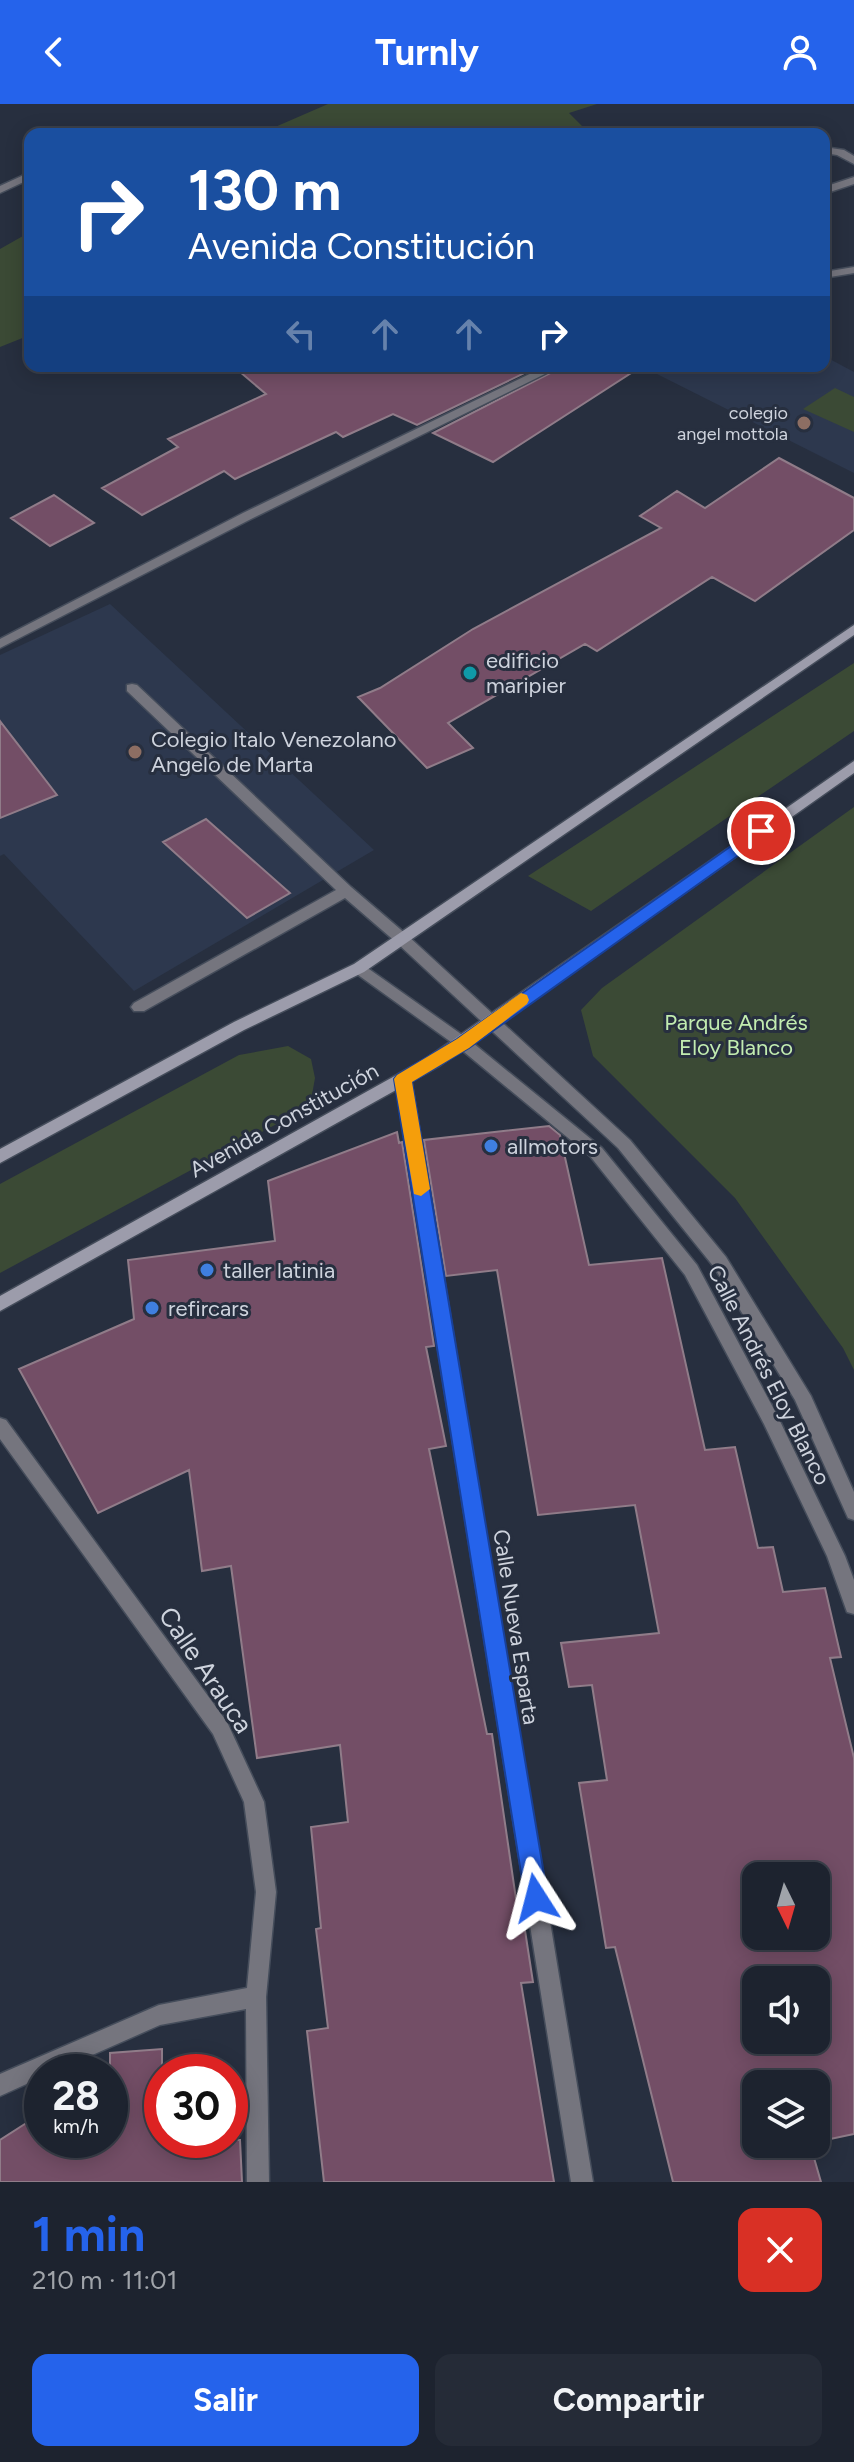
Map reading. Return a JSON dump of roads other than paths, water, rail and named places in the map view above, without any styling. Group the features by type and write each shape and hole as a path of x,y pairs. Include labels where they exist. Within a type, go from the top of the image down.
{"main road":[{"path":"0,1157 239,1026 359,968 854,629"},
{"name":"Avenida Constitución","path":"0,1304 463,1043 854,766"}],"street":[{"path":"830,151 840,152 854,161"},
{"path":"0,190 24,178"},
{"path":"830,189 854,180"},
{"path":"830,274 854,270"},
{"path":"0,644 247,516 543,372"},
{"name":"Calle Andrés Eloy Blanco","path":"132,688 346,891 492,1020 624,1144 720,1262 802,1396 854,1512"},
{"path":"139,1007 346,891"},
{"name":"Calle Andrés Eloy Blanco","path":"359,968 463,1043 596,1152 691,1270 771,1420 836,1556 854,1606"},
{"name":"Calle Nueva Esparta","path":"403,1079 582,2182"},
{"name":"Calle Arauca","path":"0,1425 220,1728 254,1802 266,1892 256,1997 258,2182"},
{"path":"0,2085 159,2015 256,1997"}],"place":[{"name":"colegio angel mottola","path":"804,423"},
{"name":"edificio maripier","path":"470,673"},
{"name":"Colegio Italo Venezolano Angelo de Marta","path":"135,752"},
{"name":"allmotors","path":"491,1146"},
{"name":"taller latinia","path":"207,1270"},
{"name":"refircars","path":"152,1308"}],"park label":[{"name":"Parque Andrés Eloy Blanco","path":"736,1034"}]}
